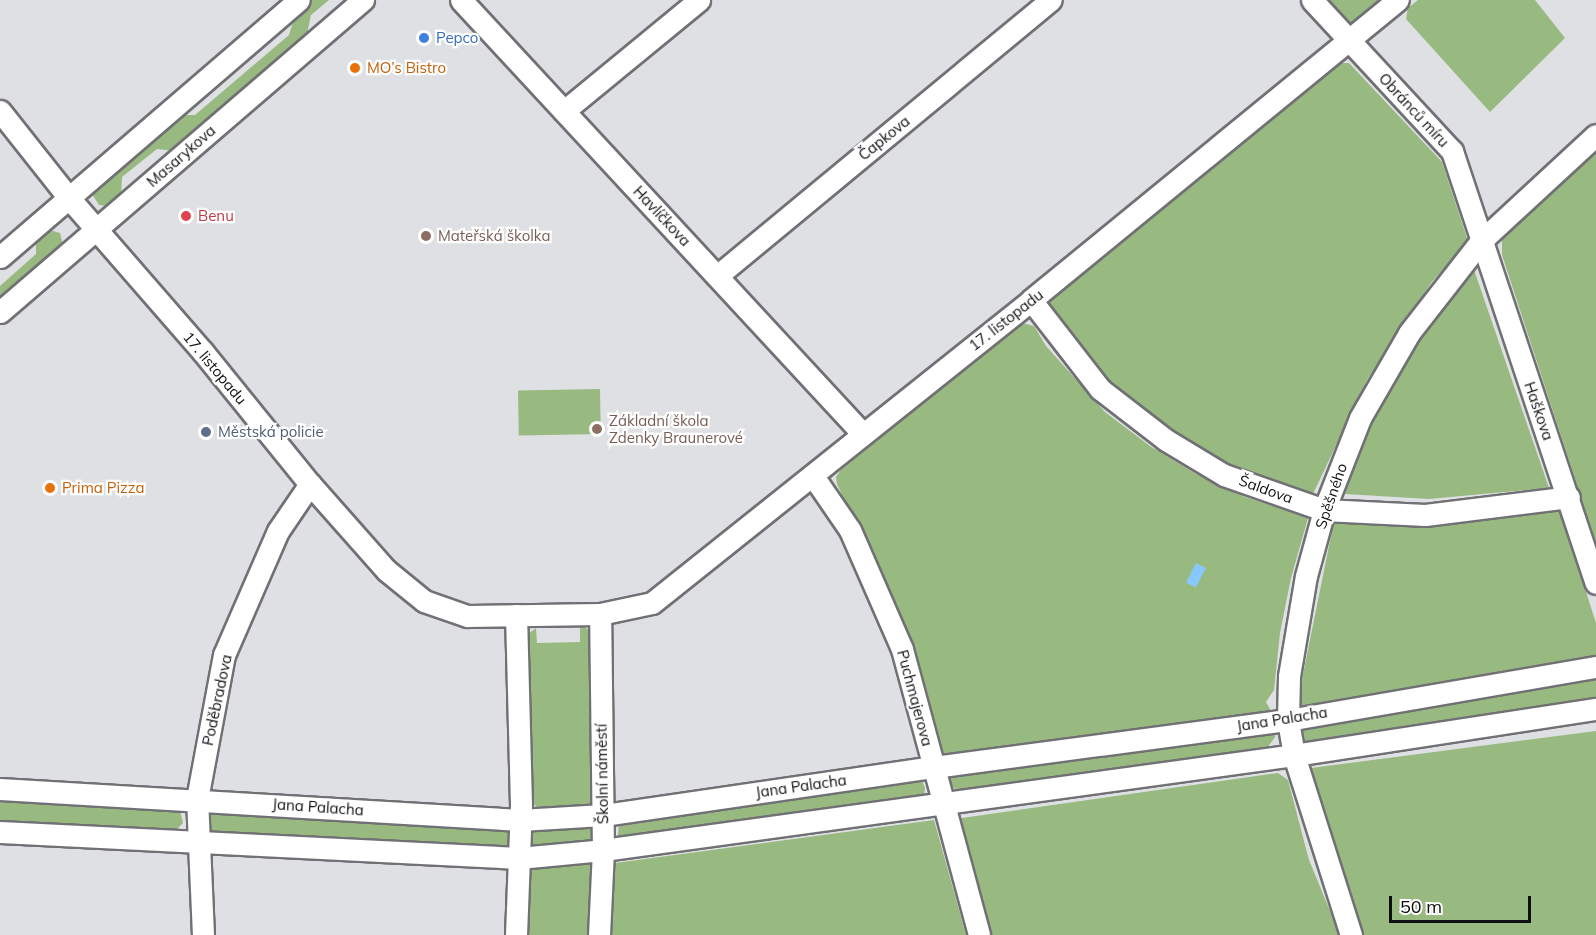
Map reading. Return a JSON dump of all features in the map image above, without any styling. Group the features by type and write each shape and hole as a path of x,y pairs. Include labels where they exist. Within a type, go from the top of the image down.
{"street":[{"path":"0,257 299,0"},
{"name":"Masarykova","path":"0,312 363,0"},
{"name":"Havlíčkova","path":"460,0 862,433"},
{"path":"564,111 699,0"},
{"name":"Čapkova","path":"717,276 1052,0"},
{"name":"Obránců míru","path":"1312,0 1452,151 1481,241"},
{"name":"17. listopadu","path":"0,111 69,198 203,352 310,484 386,570 424,601 467,616 600,614 651,603 813,476 862,433 1031,300 1398,0"},
{"name":"Spěšného","path":"1351,935 1294,755 1288,720 1289,676 1306,576 1324,510 1360,418 1410,333 1481,241 1596,135"},
{"name":"Haškova","path":"1481,241 1569,497 1596,583"},
{"name":"Šaldova","path":"1031,300 1100,388 1166,440 1224,474 1324,510 1425,515 1569,497"},
{"name":"Puchmajerova","path":"813,476 850,530 902,649 979,935"},
{"name":"Poděbradova","path":"203,935 198,799 224,655 278,531 310,484"},
{"name":"Školní náměstí","path":"599,935 603,850 600,614"},
{"path":"516,615 520,820 516,935"},
{"name":"Jana Palacha","path":"0,789 198,799 520,820 603,815 934,767 1288,720 1596,667"},
{"path":"0,831 519,858 603,850 1294,755 1596,709"}],"green space":[{"path":"310,0 329,0 311,15 306,39 174,151 157,149 122,177 121,196 108,206 99,205 90,191 175,115 195,115 289,35 296,12"},
{"path":"1328,0 1378,0 1379,1 1351,28"},
{"path":"1418,0 1535,0 1565,38 1490,112 1406,19 1408,8"},
{"path":"1340,63 1349,63 1442,162 1468,241 1431,283 1367,380 1313,494 1266,480 1231,466 1162,427 1101,374 1049,304 1051,298"},
{"path":"1596,145 1596,543 1502,255 1502,234"},
{"path":"46,229 60,233 63,245 0,303 0,286 36,254 36,237"},
{"path":"1471,261 1549,488 1429,499 1345,494 1371,421 1417,339"},
{"path":"1022,323 1034,326 1046,346 1105,412 1150,446 1196,474 1245,497 1308,518 1291,578 1280,633 1274,690 1266,702 1274,716 1276,729 1275,737 1267,748 963,790 957,790 948,784 936,746 922,678 906,630 837,484 836,477 841,470"},
{"path":"600,389 601,434 519,435 518,390"},
{"path":"1560,511 1596,623 1596,704 1311,744 1303,743 1299,737 1297,725 1299,694 1334,521 1423,525"},
{"path":"580,625 590,630 592,808 537,809 534,804 527,635 536,628 537,643 580,642"},
{"path":"1596,731 1596,935 1362,935 1333,859 1308,775 1311,768"},
{"path":"919,773 925,788 924,795 916,799 620,840 618,836 619,822"},
{"path":"1278,773 1288,780 1309,860 1340,935 989,935 955,819"},
{"path":"0,798 180,810 183,823 175,831 167,831 0,821"},
{"path":"208,810 513,827 512,849 215,833 208,830"},
{"path":"934,820 966,935 611,935 615,863"},
{"path":"591,825 595,829 595,841 534,848 532,845 530,831 534,827"},
{"path":"592,859 589,935 523,935 526,866"}],"water":[{"path":"1196,563 1206,568 1196,588 1186,583"}],"place":[{"name":"Pepco","path":"424,38"},
{"name":"MO’s Bistro","path":"355,68"},
{"name":"Benu","path":"186,216"},
{"name":"Mateřská školka","path":"426,236"},
{"name":"Základní škola Zdenky Braunerové","path":"597,429"},
{"name":"Městská policie","path":"206,432"},
{"name":"Prima Pizza","path":"50,488"}]}
